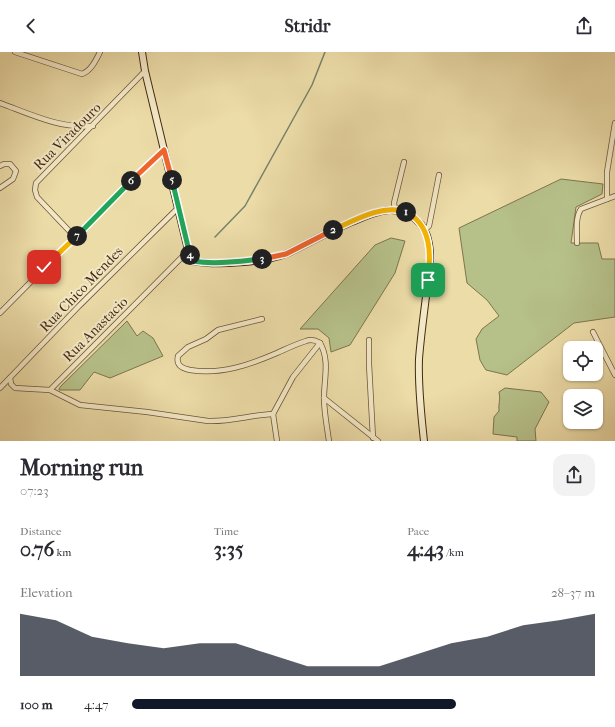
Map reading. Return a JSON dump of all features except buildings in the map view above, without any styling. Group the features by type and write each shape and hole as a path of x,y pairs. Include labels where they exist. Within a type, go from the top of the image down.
{"main road":[{"path":"142,52 145,71 179,207 190,258 193,261 220,263 276,257 286,254 330,231 367,215 382,211 395,210 404,211 411,214 425,230 429,244 430,263 419,368 424,441"}],"street":[{"path":"15,52 82,74 90,68 100,52"},
{"name":"Rua Viradouro","path":"76,237 41,201 35,193 36,184 145,71"},
{"path":"0,103 63,125 76,127 93,126"},
{"path":"607,199 607,172 615,122"},
{"path":"0,313 164,150"},
{"path":"395,210 394,203 404,162"},
{"path":"0,166 10,164 15,168 16,174 13,179 0,188"},
{"path":"425,230 429,226 439,175"},
{"path":"577,243 577,220 578,213 581,209 615,196"},
{"name":"Rua Chico Mendes","path":"0,388 79,306 179,207"},
{"name":"Rua Anastacio","path":"50,390 189,250"},
{"path":"262,319 218,330 208,338 182,351 178,356 178,363 182,368 222,371 263,359 304,341 312,340 320,343 326,357 324,398 328,441"},
{"path":"593,332 615,375"},
{"path":"369,340 369,364 375,439"},
{"path":"276,441 273,414 293,377 320,343"},
{"path":"10,378 11,384 15,388 50,390 80,405 218,421 273,414"},
{"path":"324,398 375,439"}],"green space":[{"path":"561,179 603,184 602,194 576,207 571,243 598,243 602,259 615,259 615,317 574,323 507,375 486,370 480,360 476,339 482,329 499,316 487,300 467,283 459,228"},
{"path":"391,238 405,241 395,273 350,345 331,352 329,338 318,329 300,329 375,245"},
{"path":"127,321 137,336 143,331 153,338 163,356 110,378 94,372 80,390 59,390 61,386"},
{"path":"505,388 541,392 549,402 535,429 536,441 517,441 517,437 493,434 494,417 499,411 499,392"}],"waterway":[{"path":"215,237 245,206 312,85 325,52"}],"route":[{"path":"44,267 164,150 179,207 190,258 193,261 220,263 276,257 286,254 330,231 367,215 382,211 395,210 404,211 411,214 425,230 429,244 430,263 428,280"}]}
